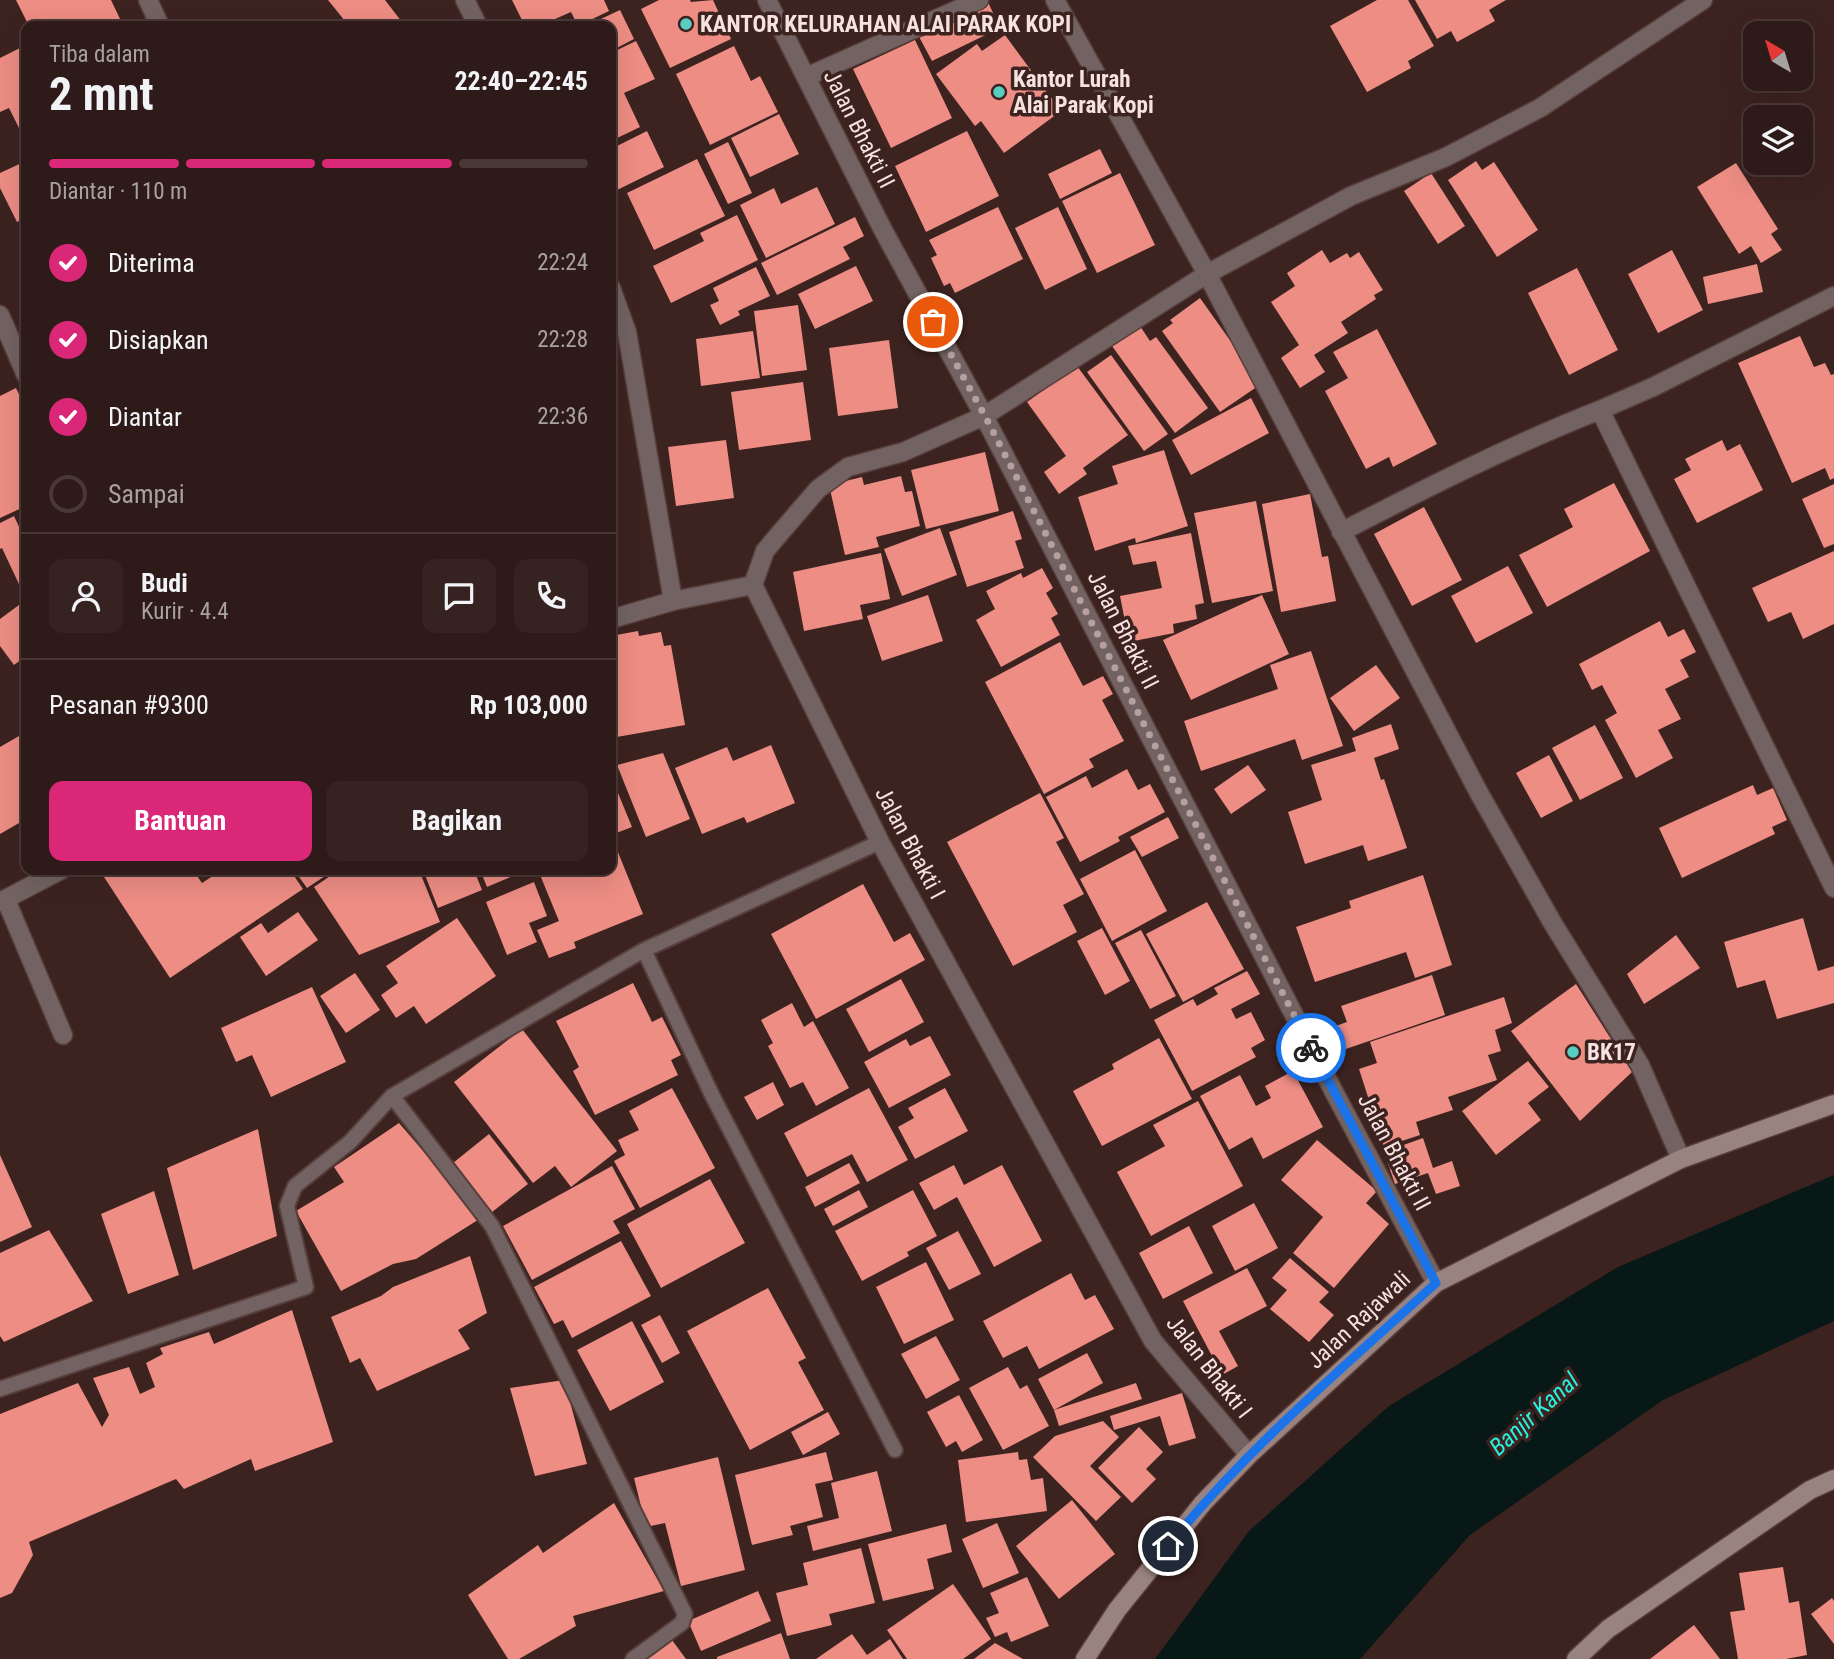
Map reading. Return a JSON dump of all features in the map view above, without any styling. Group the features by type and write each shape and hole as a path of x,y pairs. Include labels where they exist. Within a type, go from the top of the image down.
{"street":[{"path":"148,0 158,21"},
{"path":"465,0 476,21"},
{"name":"Jalan Bhakti II","path":"767,0 882,228 985,416 1334,1092 1436,1283"},
{"path":"806,77 979,0"},
{"path":"1055,0 1207,274 1479,793 1545,910 1640,1065 1681,1159"},
{"path":"616,618 673,601 753,584 765,551 818,489 848,467 903,452 985,416 1207,274 1351,196 1446,157 1540,108 1703,0"},
{"path":"1341,532 1551,429 1653,387 1834,296"},
{"path":"616,302 627,332 673,601"},
{"path":"0,315 21,363"},
{"path":"1600,410 1834,888"},
{"name":"Jalan Bhakti I","path":"753,584 880,842 1153,1341 1249,1455"},
{"path":"52,875 3,901 63,1035"},
{"name":"Jalan Rajawali","path":"1085,1659 1117,1610 1203,1503 1249,1455 1436,1283 1681,1159 1834,1104"},
{"path":"1576,1659 1608,1629 1811,1490 1834,1479"}],"lane":[{"path":"0,1389 306,1287 287,1206 295,1186 351,1142 392,1096 644,950 880,842"},
{"path":"644,950 712,1095 895,1450"},
{"path":"392,1096 492,1226 679,1597 685,1614 682,1623 633,1659"}],"water":[{"name":"Banjir Kanal","path":"1834,1175 1834,1321 1663,1400 1470,1535 1360,1659 1155,1659 1249,1531 1389,1406 1618,1267"}],"building":[{"path":"16,0 111,0 121,21 26,21"},
{"path":"328,0 385,0 401,21 345,21"},
{"path":"512,0 604,0 609,11 588,21 576,21 571,12 550,21 522,21"},
{"name":"KANTOR KELURAHAN ALAI PARAK KOPI","path":"659,0 713,0 731,39 670,68 641,9"},
{"path":"987,0 1000,28 932,61 917,33"},
{"path":"1377,0 1408,0 1434,46 1408,61 1411,68 1367,92 1330,26"},
{"path":"1415,0 1506,0 1489,10 1495,21 1457,42 1451,31 1437,39"},
{"path":"620,10 634,39 616,48 616,21 597,21"},
{"name":"Kantor Lurah Alai Parak Kopi","path":"1005,35 1061,111 1004,153 981,121 975,126 936,74 977,44 982,51"},
{"path":"915,40 952,118 891,148 853,69"},
{"path":"636,41 655,79 624,93 640,127 616,139 616,51"},
{"path":"734,46 751,81 760,76 778,112 710,145 676,74"},
{"path":"21,48 21,132 9,108 0,112 0,58"},
{"path":"779,114 799,154 750,177 731,138"},
{"path":"647,131 664,167 616,191 616,146"},
{"path":"967,131 999,196 926,232 895,166"},
{"path":"728,142 752,193 728,204 704,154"},
{"path":"1100,149 1112,173 1060,199 1048,174"},
{"path":"697,159 725,216 654,250 627,193"},
{"path":"1476,161 1482,170 1494,162 1538,230 1497,257 1448,180"},
{"path":"21,163 21,220 17,222 0,188 0,173"},
{"path":"1736,163 1778,229 1771,234 1782,250 1761,263 1751,246 1739,254 1697,187"},
{"path":"1120,173 1155,245 1097,273 1062,201"},
{"path":"1431,173 1465,226 1438,244 1404,191"},
{"path":"817,187 835,224 766,258 740,205 774,188 781,204"},
{"path":"998,207 1023,259 955,293 950,283 944,286 931,258 937,255 929,240"},
{"path":"1058,207 1087,269 1045,290 1015,228"},
{"path":"737,215 758,260 671,303 653,266 704,241 700,233"},
{"path":"855,217 864,236 843,247 850,259 777,295 761,263"},
{"path":"1322,250 1330,263 1347,253 1350,258 1359,252 1383,290 1374,295 1376,299 1341,322 1348,333 1314,355 1325,372 1300,388 1281,358 1299,345 1271,302 1295,286 1287,273"},
{"path":"1672,250 1703,310 1658,333 1628,274"},
{"path":"1757,264 1763,292 1708,304 1703,277"},
{"path":"856,266 873,301 815,329 798,294"},
{"path":"756,267 770,296 738,311 740,315 720,325 710,305 719,301 713,288"},
{"path":"1577,268 1618,350 1569,375 1528,293"},
{"path":"1200,298 1261,384 1220,412 1162,331 1173,323 1170,320"},
{"path":"798,305 807,370 762,376 754,311"},
{"path":"1140,326 1150,341 1156,337 1208,408 1175,433 1112,346"},
{"path":"1377,329 1437,444 1393,467 1389,457 1366,469 1325,391 1348,378 1333,352"},
{"path":"753,331 760,378 701,386 696,339"},
{"path":"1800,336 1814,367 1825,363 1831,375 1834,374 1834,478 1830,480 1825,468 1792,483 1738,363"},
{"path":"889,340 898,408 838,416 829,348"},
{"path":"1111,355 1168,434 1144,451 1087,372"},
{"path":"1077,366 1128,435 1083,468 1087,474 1059,494 1044,472 1066,456 1027,402"},
{"path":"803,382 811,440 739,450 731,392"},
{"path":"16,388 21,398 21,508 0,518 0,396"},
{"path":"1251,398 1269,433 1191,475 1172,440"},
{"path":"726,440 734,498 676,506 668,447"},
{"path":"1722,440 1727,451 1740,444 1763,490 1697,523 1674,479 1691,470 1685,459"},
{"path":"1164,450 1188,526 1136,543 1135,538 1095,551 1078,497 1118,484 1112,466"},
{"path":"985,452 999,511 926,529 911,470"},
{"path":"901,476 905,492 912,491 920,526 876,537 879,547 845,555 829,485 862,477 864,485"},
{"path":"1614,483 1650,551 1547,607 1519,555 1573,527 1564,509"},
{"path":"1834,484 1834,544 1824,548 1802,499"},
{"path":"1310,494 1322,557 1328,556 1336,601 1281,612 1262,504"},
{"path":"1256,501 1273,591 1212,603 1194,513"},
{"path":"1424,507 1462,580 1412,606 1374,534"},
{"path":"1013,511 1022,539 1015,541 1024,568 967,587 949,532"},
{"path":"14,516 21,531 21,588 2,548 0,549 0,523"},
{"path":"940,528 957,575 902,596 884,549"},
{"path":"1191,533 1204,603 1195,605 1197,619 1173,624 1174,633 1129,642 1120,596 1162,588 1156,561 1133,565 1128,546"},
{"path":"1834,551 1834,624 1803,639 1791,612 1768,622 1752,588"},
{"path":"881,553 890,599 860,605 863,619 804,631 793,572"},
{"path":"1508,566 1533,613 1476,643 1451,596"},
{"path":"1042,568 1053,588 1046,593 1058,614 1051,618 1060,635 1001,667 976,620 995,609 986,591 1021,573 1023,578"},
{"path":"928,595 943,641 882,661 867,616"},
{"path":"1262,595 1289,654 1191,700 1163,640"},
{"path":"21,603 21,660 14,665 0,646 0,619"},
{"path":"1660,621 1668,637 1684,629 1696,652 1680,660 1689,677 1665,689 1681,719 1658,730 1673,758 1636,778 1605,720 1617,713 1602,685 1592,690 1579,664"},
{"path":"638,631 639,636 661,632 664,646 671,645 685,725 616,737 616,635"},
{"path":"1060,642 1083,686 1103,676 1113,694 1102,700 1124,741 1089,759 1094,767 1044,794 985,682"},
{"path":"1311,651 1343,746 1302,760 1295,739 1201,771 1184,721 1278,689 1270,665"},
{"path":"1376,665 1400,698 1354,731 1330,698"},
{"path":"1391,724 1399,749 1374,758 1381,780 1384,779 1407,848 1368,861 1363,845 1305,864 1288,812 1322,800 1311,765 1356,751 1352,738"},
{"path":"1595,725 1623,778 1580,800 1552,748"},
{"path":"21,735 21,822 0,834 0,747"},
{"path":"771,745 795,803 747,823 744,817 702,834 675,768 727,747 733,761"},
{"path":"663,753 690,819 646,837 617,765"},
{"path":"1549,755 1573,801 1541,818 1516,773"},
{"path":"1248,765 1266,790 1231,814 1214,789"},
{"path":"1127,769 1138,790 1150,784 1165,812 1118,837 1120,841 1080,862 1046,797 1086,776 1092,788"},
{"path":"1753,785 1757,795 1773,788 1787,820 1772,827 1775,834 1682,878 1659,828"},
{"path":"616,788 632,827 616,833"},
{"path":"1040,793 1064,838 1056,842 1084,894 1063,905 1077,932 1013,966 947,842"},
{"path":"1168,817 1179,838 1142,857 1130,837"},
{"path":"616,847 643,914 574,942 576,948 549,958 537,930 559,921 540,875 616,875"},
{"path":"1135,850 1167,911 1112,941 1080,879"},
{"path":"196,875 202,883 214,875 293,875 303,889 170,978 104,877"},
{"path":"298,875 326,875 307,888"},
{"path":"332,875 421,875 440,922 359,955 314,887"},
{"path":"425,875 476,875 482,890 438,908"},
{"path":"482,875 515,875 487,887"},
{"path":"1423,875 1452,965 1415,978 1406,952 1315,982 1296,927 1351,908 1349,901"},
{"path":"534,882 547,916 529,923 537,942 507,955 486,902"},
{"path":"863,884 894,942 910,933 925,960 816,1019 771,934"},
{"path":"1207,902 1244,969 1183,1002 1146,934"},
{"path":"298,912 318,940 266,976 240,937 261,923 268,933"},
{"path":"457,918 496,976 426,1024 414,1006 396,1018 381,995 398,983 386,966"},
{"path":"1803,918 1818,971 1834,966 1834,1003 1777,1019 1765,980 1737,988 1724,942"},
{"path":"1102,928 1130,981 1105,995 1077,941"},
{"path":"1141,930 1176,996 1150,1009 1115,943"},
{"name":"BK17","path":"1676,935 1700,968 1644,1004 1627,974"},
{"path":"1247,971 1260,994 1231,1009 1236,1019 1251,1012 1265,1040 1251,1048 1256,1057 1192,1091 1154,1020 1193,999 1197,1006 1218,994 1214,988"},
{"path":"355,973 380,1010 346,1033 320,996"},
{"path":"1432,975 1445,1015 1340,1051 1333,1027 1347,1022 1341,1006"},
{"path":"901,979 924,1022 869,1052 846,1009"},
{"path":"633,983 652,1022 662,1017 681,1055 671,1060 678,1075 595,1115 573,1071 579,1067 556,1021"},
{"name":"BK17","path":"1576,984 1632,1072 1580,1121 1511,1031"},
{"path":"312,987 346,1062 271,1097 252,1055 236,1062 221,1028"},
{"path":"1504,997 1512,1023 1495,1030 1501,1051 1488,1055 1497,1080 1448,1097 1453,1110 1416,1122 1420,1135 1384,1147 1359,1069 1377,1063 1370,1042"},
{"path":"792,1003 804,1027 813,1021 849,1088 816,1106 803,1082 790,1088 768,1046 773,1043 761,1020"},
{"path":"522,1029 617,1151 571,1187 555,1166 533,1183 454,1082"},
{"path":"930,1036 951,1075 889,1108 864,1062 906,1039 910,1046"},
{"path":"1159,1038 1192,1099 1102,1146 1073,1091 1114,1069 1112,1064"},
{"path":"1528,1061 1549,1087 1528,1103 1541,1120 1496,1155 1462,1111"},
{"path":"1293,1071 1323,1127 1263,1159 1252,1137 1229,1150 1200,1096 1240,1075 1256,1106 1271,1098 1265,1086"},
{"path":"773,1082 784,1105 757,1120 744,1097"},
{"path":"672,1088 715,1168 640,1208 614,1161 625,1155 618,1140 639,1130 629,1111"},
{"path":"869,1088 908,1160 867,1182 852,1154 807,1177 784,1133"},
{"path":"945,1088 968,1131 915,1159 898,1127 914,1118 908,1108"},
{"path":"1198,1101 1243,1186 1151,1236 1117,1172 1165,1146 1153,1125"},
{"path":"399,1123 481,1218 416,1259 393,1264 341,1291 296,1211 344,1182 334,1167"},
{"path":"258,1129 277,1236 193,1270 167,1168"},
{"path":"489,1134 528,1184 487,1216 448,1167"},
{"path":"1423,1138 1433,1168 1452,1161 1460,1186 1436,1194 1428,1173 1395,1184 1384,1152"},
{"path":"1317,1140 1377,1191 1366,1203 1389,1224 1334,1288 1293,1253 1323,1217 1281,1180"},
{"path":"0,1155 32,1227 0,1242"},
{"path":"849,1163 860,1183 815,1207 805,1187"},
{"path":"954,1165 964,1185 1002,1165 1042,1241 994,1267 957,1197 934,1210 919,1183"},
{"path":"612,1166 635,1209 613,1221 620,1233 532,1280 503,1226"},
{"path":"710,1179 745,1243 661,1288 627,1224"},
{"path":"859,1190 868,1207 833,1226 824,1209"},
{"path":"913,1190 937,1236 907,1252 909,1256 862,1281 835,1231"},
{"path":"154,1191 179,1275 128,1294 101,1214"},
{"path":"1254,1203 1278,1248 1235,1271 1212,1226"},
{"path":"1189,1226 1213,1273 1163,1299 1139,1253"},
{"path":"49,1230 93,1301 4,1342 0,1336 0,1253"},
{"path":"958,1231 981,1274 949,1290 926,1248"},
{"path":"621,1241 651,1296 572,1338 563,1320 554,1324 534,1287"},
{"path":"470,1256 487,1313 458,1330 470,1349 377,1391 360,1358 350,1363 331,1317 381,1296 393,1287"},
{"path":"1290,1258 1329,1292 1319,1302 1334,1315 1309,1342 1270,1309 1287,1290 1272,1278"},
{"path":"926,1262 954,1320 904,1344 876,1287"},
{"path":"1247,1268 1267,1306 1219,1331 1238,1366 1222,1375 1183,1301"},
{"path":"1071,1273 1085,1300 1095,1295 1114,1329 1039,1369 1027,1346 1003,1358 983,1321"},
{"path":"768,1288 806,1358 798,1362 824,1410 750,1450 687,1331"},
{"path":"292,1310 333,1442 255,1471 251,1459 184,1489 176,1479 29,1542 33,1555 12,1593 0,1598 0,1414 78,1383 102,1427 109,1415 93,1378 129,1367 140,1394 155,1387 146,1363 163,1354 160,1348 209,1332 214,1344"},
{"path":"660,1315 680,1353 662,1363 641,1325"},
{"path":"632,1321 664,1382 610,1411 577,1350"},
{"path":"936,1336 960,1380 926,1399 901,1354"},
{"path":"1087,1353 1103,1383 1054,1410 1038,1379"},
{"path":"1008,1367 1020,1389 1027,1385 1049,1426 1003,1450 969,1388"},
{"path":"564,1380 587,1464 535,1476 510,1388"},
{"path":"1136,1383 1142,1399 1059,1426 1054,1410"},
{"path":"1182,1393 1196,1438 1169,1446 1160,1416 1114,1430 1110,1416"},
{"path":"959,1395 983,1440 962,1452 956,1441 946,1447 927,1412"},
{"path":"828,1412 840,1434 803,1455 791,1432"},
{"path":"1103,1421 1119,1437 1090,1466 1121,1497 1096,1521 1033,1457 1055,1436"},
{"path":"1139,1427 1163,1452 1146,1469 1156,1479 1132,1503 1098,1468"},
{"path":"826,1452 833,1480 815,1484 823,1517 790,1526 793,1535 752,1545 735,1475"},
{"path":"1018,1452 1019,1460 1027,1459 1031,1480 1043,1478 1047,1511 966,1522 958,1460"},
{"path":"718,1457 745,1570 681,1586 665,1523 646,1527 634,1478"},
{"path":"877,1471 892,1531 813,1551 807,1526 839,1518 831,1483"},
{"path":"1072,1500 1115,1554 1059,1599 1016,1546"},
{"path":"614,1503 664,1591 573,1616 576,1626 519,1659 508,1659 468,1595 538,1545 543,1553"},
{"path":"997,1523 1019,1573 983,1588 962,1539"},
{"path":"946,1524 952,1552 927,1559 934,1589 883,1601 868,1544"},
{"path":"861,1548 875,1603 829,1614 832,1625 787,1636 776,1593 808,1585 803,1563"},
{"path":"1783,1567 1789,1603 1799,1601 1807,1655 1786,1659 1738,1659 1730,1612 1745,1610 1739,1573"},
{"path":"1027,1577 1049,1626 1011,1642 1007,1632 995,1637 986,1618 999,1613 990,1593"},
{"path":"953,1584 991,1639 963,1659 907,1659 887,1630"},
{"path":"758,1591 771,1621 701,1651 688,1621"},
{"path":"1832,1598 1834,1601 1834,1644 1811,1614"},
{"path":"1694,1625 1720,1659 1650,1659"},
{"path":"781,1633 790,1659 717,1659 717,1657"},
{"path":"852,1634 867,1655 890,1639 903,1659 816,1659"},
{"path":"669,1636 686,1659 640,1659"},
{"path":"995,1643 1023,1659 974,1659"}],"way so far":[{"path":"933,322 985,416 1311,1048"}],"place":[{"name":"KANTOR KELURAHAN ALAI PARAK KOPI","path":"686,24"},
{"name":"Kantor Lurah Alai Parak Kopi","path":"999,92"},
{"name":"BK17","path":"1573,1052"}],"route":[{"path":"1168,1546 1203,1503 1249,1455 1436,1283 1311,1048"}]}
